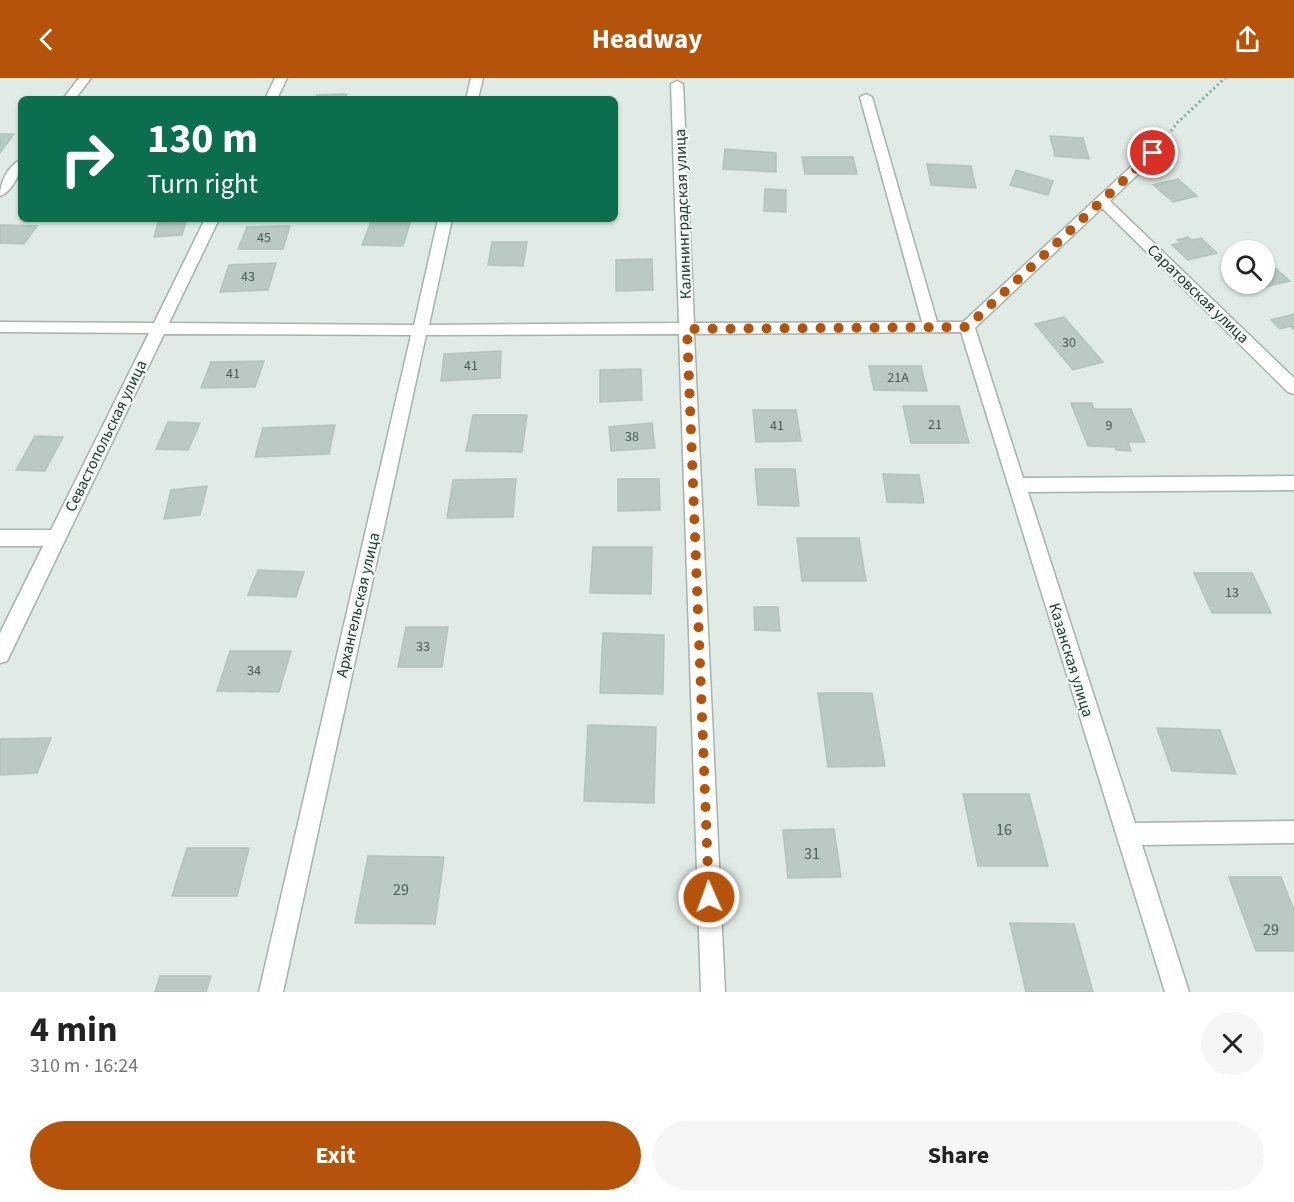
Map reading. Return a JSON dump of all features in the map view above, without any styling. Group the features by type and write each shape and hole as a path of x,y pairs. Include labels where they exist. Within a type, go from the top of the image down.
{"street":[{"path":"71,96 85,78"},
{"path":"272,96 281,78"},
{"path":"473,96 477,78"},
{"name":"Калининградская улица","path":"678,84 713,992"},
{"path":"866,97 931,327"},
{"path":"0,327 420,330 967,327 1153,153"},
{"path":"0,192 18,168"},
{"name":"Саратовская улица","path":"1102,201 1294,388"},
{"name":"Севастопольская улица","path":"0,654 211,222"},
{"name":"Архангельская улица","path":"271,992 444,222"},
{"name":"Казанская улица","path":"967,327 1177,992"},
{"path":"1016,485 1294,483"},
{"path":"0,538 57,538"},
{"path":"1126,834 1294,832"}],"path":[{"path":"1153,153 1178,123 1225,78"}],"building":[{"path":"347,94 346,96 317,95"},
{"path":"0,134 14,134 0,153"},
{"path":"1050,136 1083,138 1089,159 1055,156"},
{"path":"725,149 776,153 776,172 723,169"},
{"path":"802,157 853,157 857,174 805,174"},
{"path":"927,164 971,166 976,188 931,185"},
{"path":"1016,170 1053,181 1048,195 1010,185"},
{"path":"1178,179 1197,196 1173,202 1153,185"},
{"path":"765,189 786,190 786,212 764,211"},
{"path":"186,222 182,235 154,237 158,223"},
{"path":"371,222 410,222 403,246 362,245"},
{"path":"0,225 37,226 24,244 0,243"},
{"path":"290,226 283,249 238,249 247,227"},
{"path":"1188,237 1192,240 1201,238 1217,253 1188,260 1172,245 1180,243 1177,240"},
{"path":"492,242 527,242 523,266 488,265"},
{"path":"652,259 653,290 616,291 616,260"},
{"path":"276,263 268,290 220,292 229,265"},
{"path":"1275,268 1290,281 1275,285"},
{"path":"1294,314 1294,330 1290,326 1280,329 1271,320"},
{"path":"1064,317 1103,362 1073,370 1035,324"},
{"path":"501,351 500,378 441,381 444,354"},
{"path":"264,361 255,387 201,388 211,362"},
{"path":"869,366 921,366 927,391 874,390"},
{"path":"641,369 642,400 600,402 600,370"},
{"path":"1071,403 1092,403 1094,409 1131,409 1145,442 1128,442 1131,451 1116,450 1115,447 1088,446"},
{"path":"903,406 959,406 969,443 911,443"},
{"path":"753,410 796,410 801,441 756,442"},
{"path":"473,415 527,415 522,452 466,451"},
{"path":"168,422 200,423 188,450 156,449"},
{"path":"652,423 655,448 611,451 609,427"},
{"path":"335,425 329,454 255,457 263,428"},
{"path":"35,436 63,437 45,471 16,470"},
{"path":"755,469 795,469 799,506 758,505"},
{"path":"883,474 919,475 924,503 887,502"},
{"path":"516,479 513,517 447,518 453,480"},
{"path":"618,479 659,479 660,510 618,511"},
{"path":"207,486 200,515 164,519 171,490"},
{"path":"797,538 859,538 866,581 802,581"},
{"path":"593,547 652,547 651,594 590,593"},
{"path":"258,570 304,572 296,597 248,595"},
{"path":"1194,573 1252,573 1271,613 1212,613"},
{"path":"754,607 778,607 780,631 755,630"},
{"path":"406,627 448,627 442,667 398,667"},
{"path":"603,633 664,635 663,694 600,693"},
{"path":"230,651 291,651 279,692 217,691"},
{"path":"818,693 872,693 885,766 828,767"},
{"path":"588,725 656,727 654,803 584,801"},
{"path":"1157,728 1220,730 1236,774 1172,771"},
{"path":"51,738 37,773 0,775 0,739"},
{"path":"963,794 1029,794 1048,866 978,866"},
{"path":"834,829 841,877 788,878 783,830"},
{"path":"187,848 249,848 237,896 172,896"},
{"path":"368,856 444,857 435,924 355,923"},
{"path":"1229,877 1281,877 1294,910 1294,951 1256,951"},
{"path":"1010,923 1074,924 1093,992 1026,992"},
{"path":"160,976 211,976 206,992 155,992"}],"route":[{"path":"709,897 687,329 967,327 1153,153"}]}
